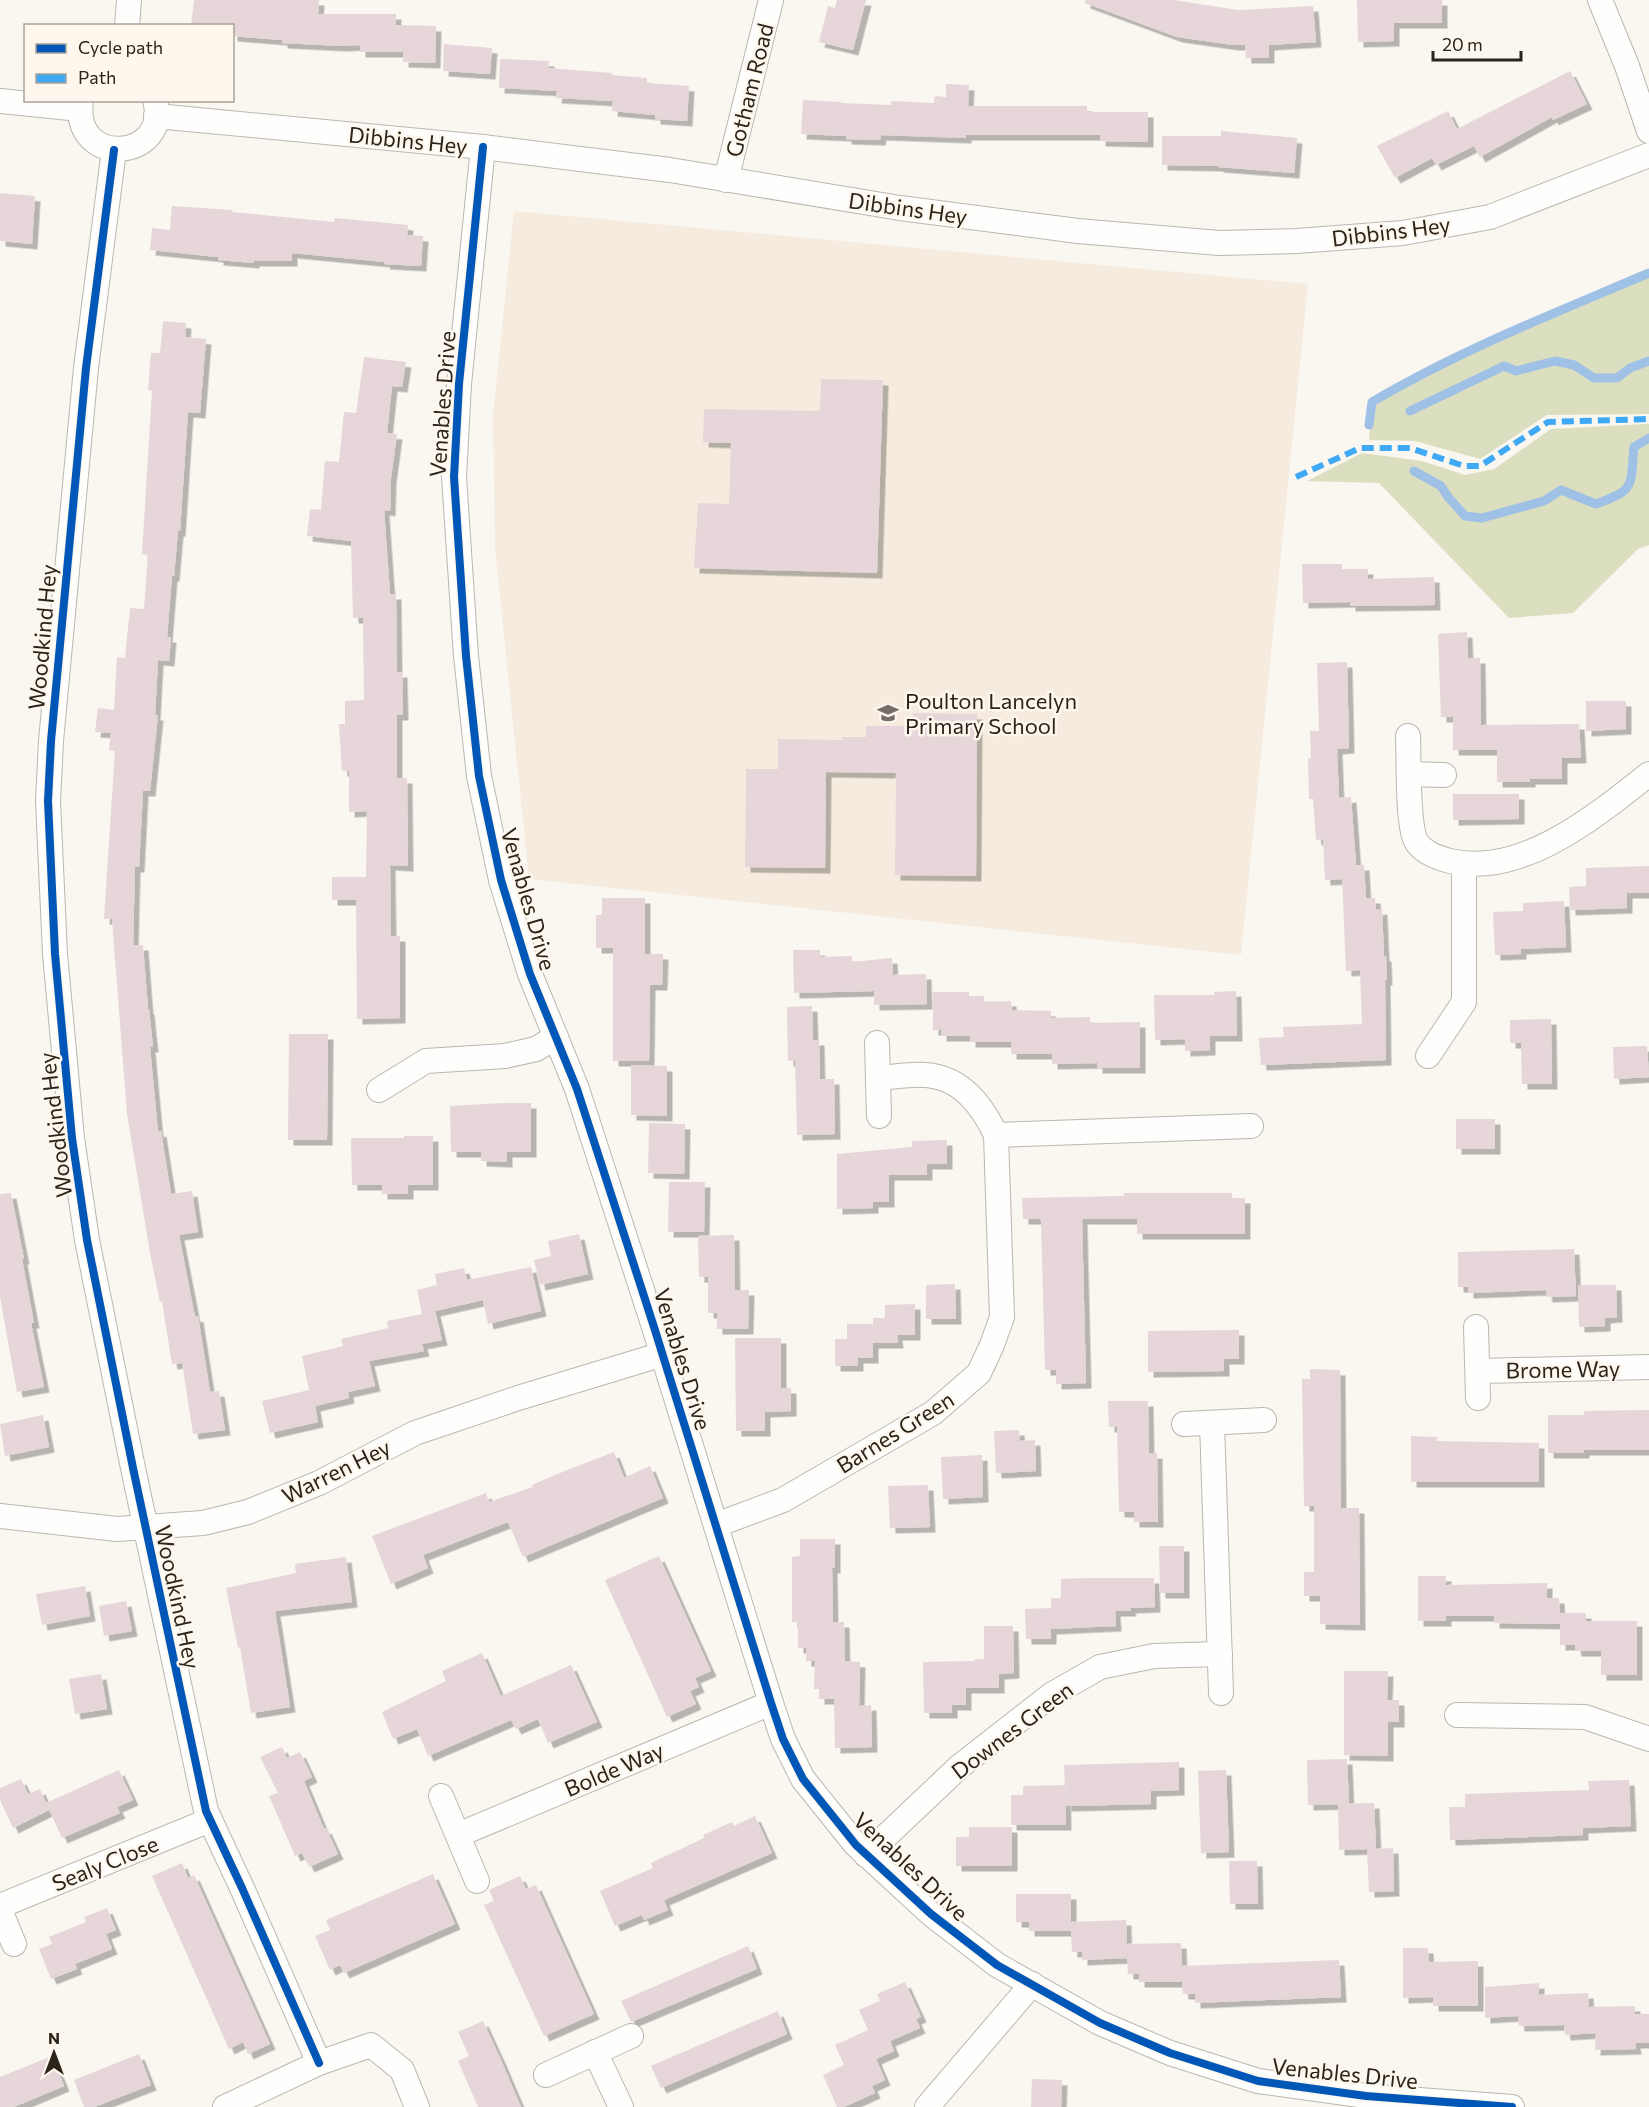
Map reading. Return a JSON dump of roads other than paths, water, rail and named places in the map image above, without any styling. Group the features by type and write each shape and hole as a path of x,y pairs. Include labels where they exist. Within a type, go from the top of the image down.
{"street":[{"path":"127,24 129,0"},
{"name":"Gotham Road","path":"726,180 771,0"},
{"path":"1600,0 1627,66 1649,131"},
{"path":"0,101 81,105 81,121 84,130 94,141 114,150"},
{"name":"Dibbins Hey","path":"114,150 135,147 147,138 155,125 156,108 670,170 900,208 1078,231 1219,243 1297,241 1403,233 1490,217 1649,155"},
{"name":"Venables Drive","path":"483,147 459,384 454,477 466,656 479,776 501,880 530,974 577,1089 663,1354 771,1703 783,1739 803,1779 856,1845 931,1914 996,1965 1100,2023 1170,2052 1258,2081 1366,2102 1512,2107"},
{"name":"Woodkind Hey","path":"114,150 85,380 51,741 48,801 54,954 72,1138 87,1240 145,1527 204,1800 210,1820 319,2063"},
{"path":"1408,736 1411,818 1416,840 1428,853 1464,864 1495,862 1535,850 1586,823 1649,774"},
{"path":"1409,774 1444,775"},
{"path":"1428,1056 1464,1002 1464,864"},
{"path":"379,1090 426,1061 505,1056 536,1049 556,1037"},
{"path":"877,1043 879,1116"},
{"name":"Barnes Green","path":"716,1525 783,1500 933,1413 979,1373 992,1345 1002,1317 996,1135 986,1112 969,1094 949,1080 926,1075 878,1078"},
{"path":"996,1135 1251,1126"},
{"name":"Brome Way","path":"1476,1327 1478,1398"},
{"name":"Warren Hey","path":"0,1516 117,1529 203,1523 248,1512 319,1483 415,1432 663,1354"},
{"name":"Brome Way","path":"1478,1371 1649,1367"},
{"path":"1184,1424 1264,1420"},
{"path":"1212,1423 1221,1693"},
{"name":"Downes Green","path":"866,1855 959,1767 1052,1695 1100,1667 1154,1656 1220,1654"},
{"name":"Bolde Way","path":"458,1835 771,1703"},
{"path":"1457,1715 1585,1717 1649,1739"},
{"path":"441,1796 477,1881"},
{"name":"Sealy Close","path":"14,1944 0,1908 210,1820"},
{"path":"927,2107 1032,1984"},
{"path":"546,2075 631,2036"},
{"path":"225,2107 319,2063 371,2045 402,2070 417,2107"},
{"path":"595,2052 621,2107"}],"waterway":[{"path":"1369,425 1372,402 1405,383 1508,333 1649,273"},
{"path":"1410,411 1504,366 1516,371 1555,361 1574,365 1594,378 1617,378 1630,368 1649,361"},
{"path":"1414,471 1441,486 1465,516 1482,518 1544,501 1561,490 1596,504 1625,490 1631,479 1634,447 1649,438"}],"place":[{"name":"Poulton Lancelyn Primary School","path":"888,713"}]}
